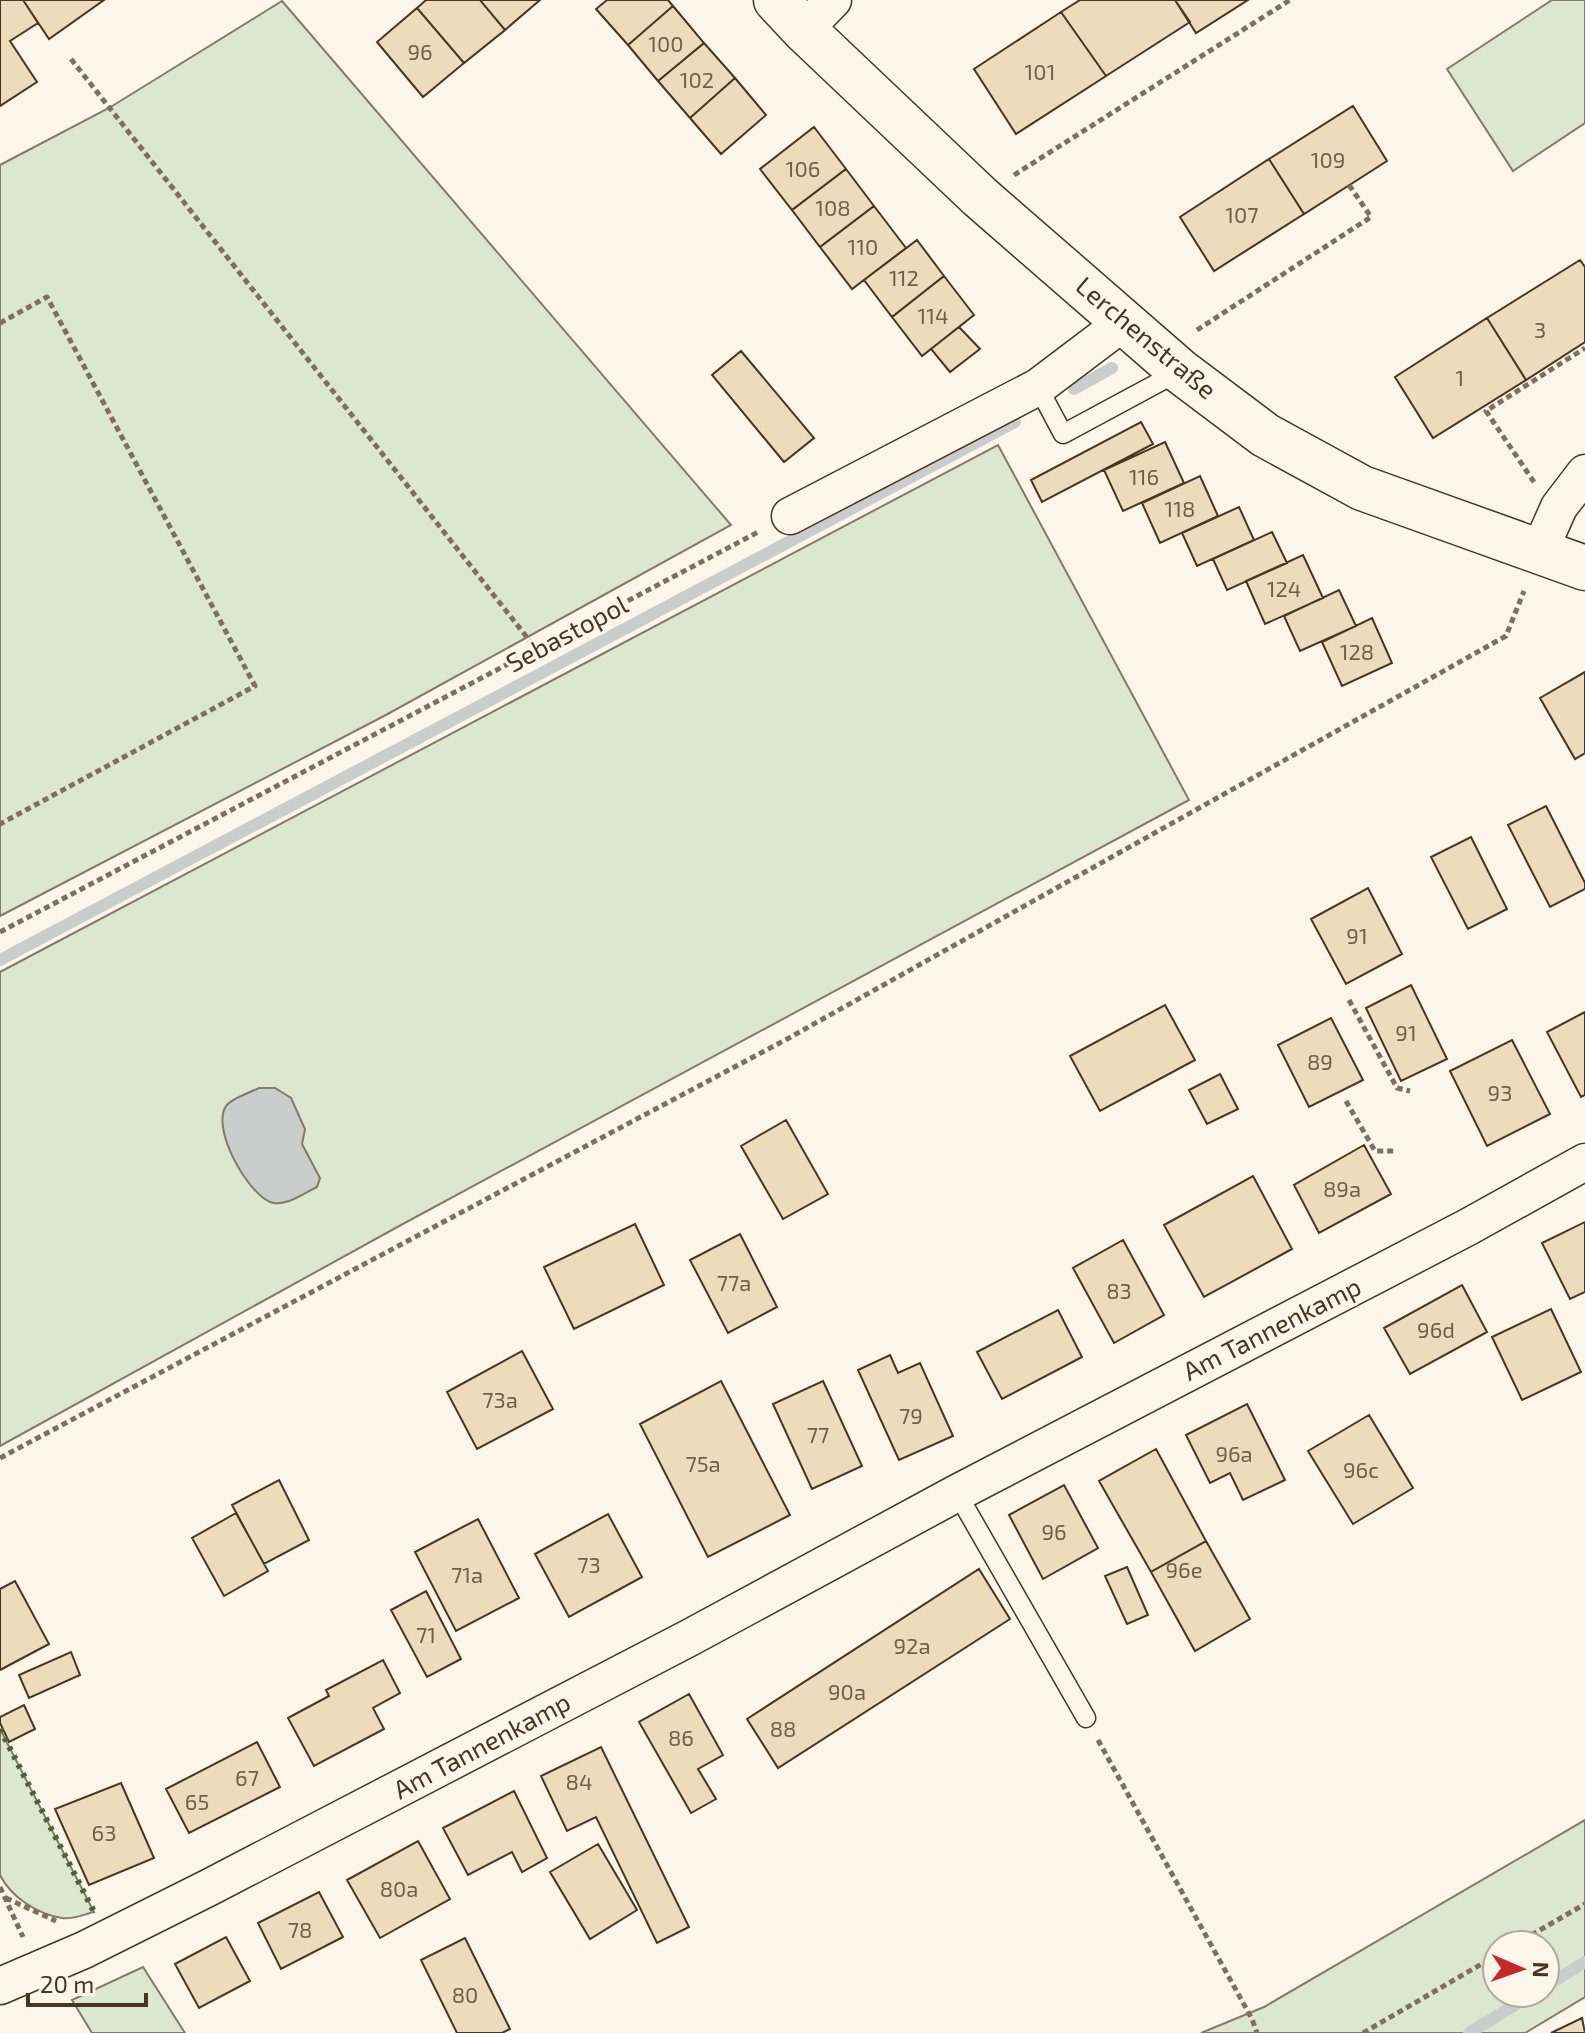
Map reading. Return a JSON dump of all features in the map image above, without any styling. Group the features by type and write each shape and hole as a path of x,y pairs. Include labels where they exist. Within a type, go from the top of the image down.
{"street":[{"name":"Lerchenstraße","path":"805,10 980,197 1170,363 1265,435 1362,488 1585,568"},
{"path":"790,516 1038,387 1124,322"},
{"path":"1539,552 1559,507 1585,473"},
{"name":"Am Tannenkamp","path":"0,1986 84,1950 274,1854 1468,1227 1585,1162"}],"lane":[{"path":"1038,387 1063,434 1170,363"},
{"path":"957,1493 1086,1718"}],"path":[{"path":"980,197 1290,0"},
{"path":"71,59 537,650"},
{"path":"1170,363 1371,217 1349,185"},
{"path":"0,323 47,297 255,686 0,824"},
{"path":"1559,507 1531,478 1486,411 1585,348"},
{"name":"Sebastopol","path":"0,932 790,516"},
{"path":"0,1458 787,1039 1506,636 1539,552"},
{"path":"1349,1000 1397,1088 1410,1091"},
{"path":"1346,1101 1375,1151 1396,1151"},
{"path":"1086,1718 1257,2033"},
{"path":"0,1887 37,1970"},
{"path":"1542,1929 1585,1904"},
{"path":"1363,2033 1481,1964"}],"green space":[{"path":"1552,0 1585,0 1585,123 1513,171 1447,69"},
{"path":"282,1 731,525 384,716 0,916 0,165 109,108"},
{"path":"998,445 1189,800 401,1225 0,1446 0,972"},
{"path":"0,1729 94,1912 74,1918 43,1913 18,1897 0,1875"},
{"path":"1585,1820 1585,1997 1525,2033 1201,2033 1264,2007"},
{"path":"143,1967 185,2033 92,2033 72,2000"}],"shaded area":[{"path":"259,1088 275,1088 291,1098 305,1129 302,1144 320,1178 317,1187 281,1203 270,1202 251,1186 234,1159 223,1129 226,1106"}],"building":[{"path":"0,0 23,0 38,23 10,41 37,82 0,106"},
{"path":"23,0 104,0 49,39"},
{"path":"426,0 480,0 505,30 464,63 417,8"},
{"path":"480,0 540,0 505,30"},
{"path":"607,0 668,0 673,6 628,45 596,9"},
{"path":"1080,0 1175,0 1190,22 1106,76 1061,12"},
{"path":"1175,0 1248,0 1196,33"},
{"path":"673,6 704,43 658,81 628,45"},
{"path":"417,8 464,63 423,97 377,42"},
{"path":"1061,12 1106,76 1016,134 974,69"},
{"path":"704,43 735,78 690,118 658,81"},
{"path":"735,78 766,115 721,154 690,118"},
{"path":"1353,106 1387,161 1304,214 1269,159"},
{"path":"814,127 846,169 792,210 760,169"},
{"path":"1269,159 1304,214 1214,271 1180,217"},
{"path":"846,169 874,206 820,247 792,210"},
{"path":"874,206 906,248 852,289 820,247"},
{"path":"917,240 944,276 892,317 864,280"},
{"path":"1580,260 1585,267 1585,342 1526,380 1487,318"},
{"path":"944,276 974,315 922,356 892,317"},
{"path":"1487,318 1526,380 1433,438 1395,377"},
{"path":"959,327 980,349 950,372 931,349"},
{"path":"741,351 814,438 784,462 712,375"},
{"path":"1141,422 1153,444 1042,502 1031,480"},
{"path":"1165,442 1184,483 1123,511 1104,470"},
{"path":"1200,476 1218,516 1160,543 1142,503"},
{"path":"1239,507 1254,540 1197,566 1182,533"},
{"path":"1272,532 1287,563 1227,590 1213,559"},
{"path":"1303,555 1323,598 1265,624 1246,581"},
{"path":"1339,590 1356,626 1300,651 1284,616"},
{"path":"1372,618 1392,663 1342,686 1322,642"},
{"path":"1585,672 1585,753 1575,759 1540,698"},
{"path":"1546,806 1585,883 1585,889 1550,907 1508,825"},
{"path":"1471,837 1507,909 1468,929 1431,857"},
{"path":"1368,888 1402,954 1346,984 1311,919"},
{"path":"1411,985 1447,1059 1401,1081 1366,1008"},
{"path":"1165,1005 1195,1060 1100,1111 1070,1056"},
{"path":"1585,1012 1585,1095 1581,1097 1547,1032"},
{"path":"1331,1018 1363,1080 1309,1107 1278,1045"},
{"path":"1512,1040 1550,1114 1487,1146 1450,1071"},
{"path":"1220,1074 1238,1109 1207,1124 1189,1090"},
{"path":"786,1120 828,1194 783,1219 741,1146"},
{"path":"1364,1145 1391,1194 1319,1233 1294,1185"},
{"path":"1253,1176 1292,1249 1204,1297 1164,1225"},
{"path":"1585,1222 1585,1292 1570,1299 1542,1243"},
{"path":"635,1224 664,1285 574,1329 544,1267"},
{"path":"740,1234 777,1307 728,1333 690,1260"},
{"path":"1123,1240 1164,1315 1114,1343 1073,1268"},
{"path":"1462,1285 1487,1332 1410,1374 1384,1328"},
{"path":"1551,1309 1581,1372 1522,1400 1492,1337"},
{"path":"1058,1310 1082,1357 1002,1399 977,1352"},
{"path":"522,1351 553,1409 477,1449 447,1392"},
{"path":"890,1355 898,1373 920,1363 953,1436 899,1460 858,1370"},
{"path":"721,1381 790,1515 708,1557 640,1424"},
{"path":"823,1381 862,1466 812,1489 773,1404"},
{"path":"1247,1404 1285,1480 1243,1500 1230,1473 1210,1483 1186,1435"},
{"path":"1369,1415 1413,1488 1353,1524 1308,1451"},
{"path":"1156,1449 1206,1541 1151,1572 1099,1481"},
{"path":"279,1480 309,1540 264,1564 232,1505"},
{"path":"1064,1485 1098,1548 1043,1579 1009,1515"},
{"path":"236,1513 268,1571 224,1596 192,1538"},
{"path":"608,1514 642,1577 569,1617 535,1554"},
{"path":"478,1519 519,1598 456,1631 415,1552"},
{"path":"1206,1541 1250,1619 1195,1651 1151,1572"},
{"path":"1127,1567 1148,1615 1127,1624 1105,1576"},
{"path":"979,1569 1010,1619 778,1768 747,1719"},
{"path":"15,1581 49,1644 0,1670 0,1589"},
{"path":"426,1591 461,1659 427,1677 391,1610"},
{"path":"71,1652 80,1675 29,1698 19,1675"},
{"path":"383,1660 400,1693 373,1708 384,1729 314,1766 288,1718 329,1696 326,1690"},
{"path":"689,1694 723,1755 698,1769 716,1799 691,1813 639,1722"},
{"path":"24,1705 35,1729 9,1742 0,1717"},
{"path":"257,1742 280,1787 189,1833 166,1789"},
{"path":"601,1747 689,1927 657,1943 596,1817 567,1831 541,1776"},
{"path":"121,1783 154,1858 89,1885 55,1809"},
{"path":"514,1791 547,1858 522,1872 512,1852 468,1875 443,1828"},
{"path":"418,1841 450,1899 380,1938 347,1880"},
{"path":"598,1844 637,1910 590,1939 550,1872"},
{"path":"319,1892 343,1937 281,1969 258,1923"},
{"path":"226,1937 250,1981 199,2008 175,1964"},
{"path":"465,1938 510,2029 502,2033 457,2033 421,1960"},
{"path":"1582,2018 1585,2033 1551,2033"}],"waterway":[{"path":"1074,389 1112,368"},
{"path":"0,960 1015,422"},
{"path":"1561,1977 1585,1962"},
{"path":"1469,2033 1509,2009"}],"hedge":[{"path":"0,1729 94,1912"}]}
